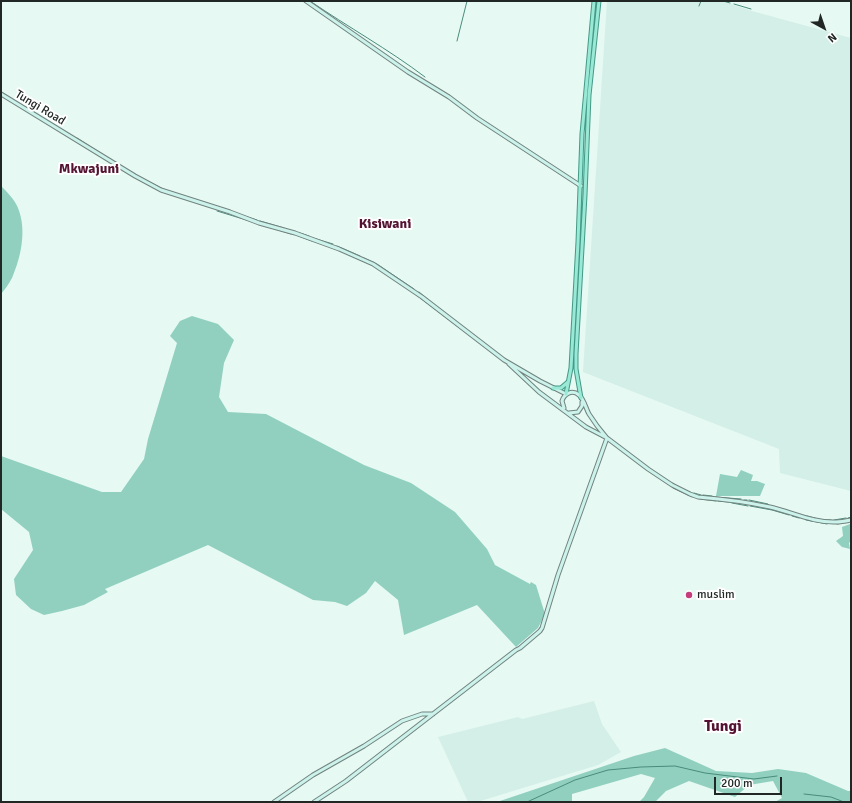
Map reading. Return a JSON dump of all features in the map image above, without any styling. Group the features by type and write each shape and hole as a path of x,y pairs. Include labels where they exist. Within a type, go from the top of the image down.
{"main road":[{"path":"306,1 408,72 449,97 483,122 581,186"},
{"path":"594,1 582,134 581,186 570,376 566,394 562,401 563,408 566,411 574,413 578,412 582,406 576,369 576,354 589,95 599,1"},
{"name":"Tungi Road","path":"1,94 135,176 161,190 340,249 373,264 422,297 504,360"},
{"path":"504,360 553,388 566,394 574,392 577,394 582,399 591,417 607,438"},
{"path":"504,360 539,392 587,428 607,438 654,473 672,485 690,494 750,503 830,522 851,520"},
{"path":"553,388 558,389 564,387 568,383 570,376"},
{"path":"314,802 342,784 434,714 530,640 542,628 558,575 607,438"},
{"path":"274,802 402,721 422,714 434,714"}],"shaded area":[{"path":"607,1 722,1 752,11 851,38 851,491 780,473 779,449 583,372"},
{"path":"594,701 602,724 621,752 598,765 477,802 468,802 438,737 518,717 522,719"}],"green space":[{"path":"1,186 17,205 21,216 22,243 18,261 11,280 1,294"},
{"path":"192,316 218,324 234,340 224,363 219,397 228,412 266,414 364,465 411,483 455,512 487,549 495,565 530,584 531,582 536,585 545,614 538,628 516,647 477,605 404,635 398,600 375,581 366,593 347,606 335,602 313,600 208,545 105,589 108,592 84,605 44,615 31,609 16,595 14,579 33,550 29,532 1,509 1,456 102,492 121,492 144,459 148,439 177,343 170,336 180,321"},
{"path":"741,470 753,475 751,481 757,481 765,484 760,496 716,496 720,474 737,477"},
{"path":"850,524 850,549 842,547 836,541 843,536 842,527"},
{"path":"665,748 716,771 752,773 778,769 806,773 851,791 851,802 775,802 782,798 773,781 749,785 735,797 689,781 666,791 655,802 639,802 644,797 655,778 641,774 572,794 572,802 497,802 634,756"}],"waterway":[{"path":"310,1 397,57 425,77"},
{"path":"457,41 467,1"},
{"path":"699,6 701,1"},
{"path":"723,1 730,3"},
{"path":"734,4 751,9"},
{"path":"77,138 124,168"},
{"path":"134,174 165,190"},
{"path":"217,211 253,222"},
{"path":"244,216 257,220"},
{"path":"260,221 284,228"},
{"path":"272,228 291,234"},
{"path":"300,233 309,236"},
{"path":"296,235 312,241"},
{"path":"313,238 333,244"},
{"path":"337,246 360,256"},
{"path":"364,258 377,264 414,289"},
{"path":"419,292 443,312"},
{"path":"415,294 457,326"},
{"path":"672,483 681,488"},
{"path":"673,488 692,497"},
{"path":"687,491 692,493"},
{"path":"694,493 701,495"},
{"path":"703,495 712,496"},
{"path":"715,497 741,499"},
{"path":"700,499 716,501"},
{"path":"749,500 768,504 770,506"},
{"path":"718,501 729,502"},
{"path":"732,503 748,506"},
{"path":"750,506 789,515"},
{"path":"792,516 799,518"},
{"path":"807,516 822,520"},
{"path":"834,520 846,518"},
{"path":"806,520 827,524"},
{"path":"826,520 831,520"},
{"path":"837,524 843,523"},
{"path":"527,802 575,780 608,770 675,766 705,773 754,779 777,776"},
{"path":"804,794 831,797 844,802"}],"place":[{"name":"muslim","path":"689,595"}],"district":[{"name":"Mkwajuni","path":"89,169"},
{"name":"Kisiwani","path":"385,224"},
{"name":"Tungi","path":"723,727"}]}
